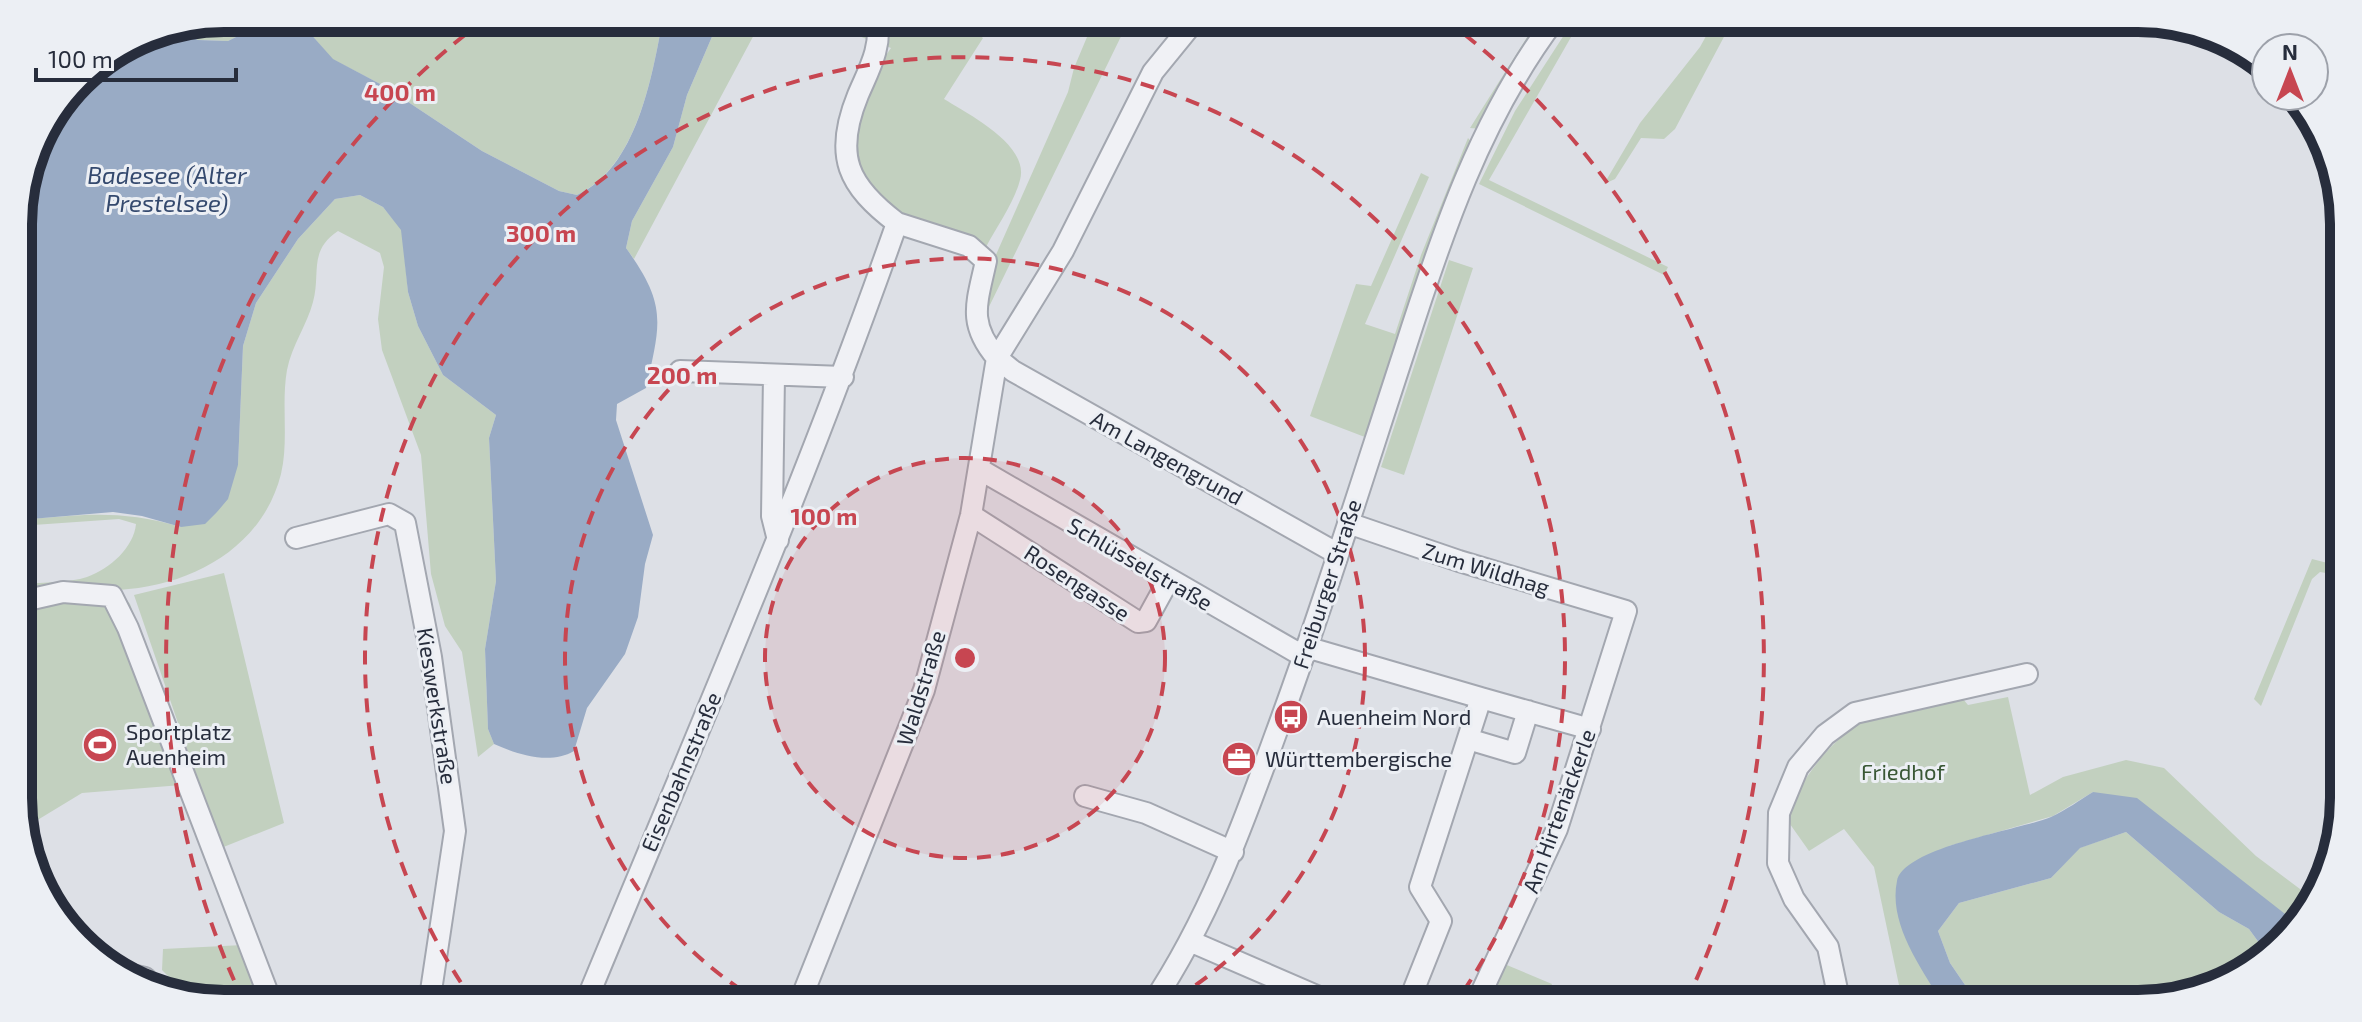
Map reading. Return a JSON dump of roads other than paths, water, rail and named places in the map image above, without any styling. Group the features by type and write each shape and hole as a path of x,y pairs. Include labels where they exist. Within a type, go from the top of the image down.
{"street":[{"path":"877,32 876,58 851,118 849,168 864,196 897,223 969,246 986,261 976,308 977,326 984,342 997,358"},
{"name":"Waldstraße","path":"805,990 918,708 971,515 997,358 1063,251 1153,72 1186,32"},
{"name":"Freiburger Straße","path":"1161,990 1192,942 1233,852 1305,652 1439,244 1506,94 1547,32"},
{"name":"Eisenbahnstraße","path":"591,990 778,540 843,377 897,223"},
{"name":"Am Langengrund","path":"997,358 1013,371 1338,554"},
{"path":"680,371 843,377"},
{"path":"774,375 772,516 778,540"},
{"name":"Schlüsselstraße","path":"979,469 1168,581 1305,652 1590,729"},
{"name":"Kieswerkstraße","path":"296,538 389,514 405,523 431,657 455,831 431,990"},
{"name":"Rosengasse","path":"971,515 1138,622 1146,621 1168,581"},
{"name":"Zum Wildhag","path":"1348,523 1459,561 1626,611"},
{"path":"32,599 63,592 112,596 128,628 204,819 267,990"},
{"name":"Am Hirtenäckerle","path":"1482,990 1557,829 1626,611"},
{"path":"1837,990 1828,947 1794,899 1778,863 1776,826 1798,767 1825,735 1855,713 2027,674"},
{"path":"1414,990 1441,921 1420,887 1481,698"},
{"path":"1468,739 1515,753 1528,711"},
{"path":"1085,796 1146,813 1233,852"},
{"path":"1192,942 1303,990"}],"water":[{"name":"Badesee (Alter Prestelsee)","path":"246,32 309,32 333,59 384,86 482,151 559,191 577,195 597,182 628,143 647,93 660,32 714,32 687,95 673,147 632,221 626,248 649,285 657,315 657,330 646,388 617,404 616,420 653,535 645,564 638,617 625,654 587,708 574,751 545,758 524,755 494,744 488,729 485,649 496,581 489,438 496,415 443,375 418,326 408,292 401,230 383,207 360,195 335,199 298,239 256,303 243,346 238,465 228,499 205,524 181,527 113,512 32,519 34,199 47,150 64,117 88,88 117,64 162,42 186,36 198,40 228,41"},
{"path":"2093,792 2137,798 2289,917 2261,945 2249,929 2219,912 2126,832 2080,848 2051,878 1959,903 1938,931 1950,963 1968,990 1935,990 1909,946 1897,913 1897,881 1904,869 1941,849 2036,822"}],"place":[{"name":"Auenheim Nord","path":"1291,717"},
{"name":"Sportplatz Auenheim","path":"100,745"},
{"name":"Württembergische","path":"1239,759"}],"park label":[{"name":"Friedhof","path":"1903,772"}]}
